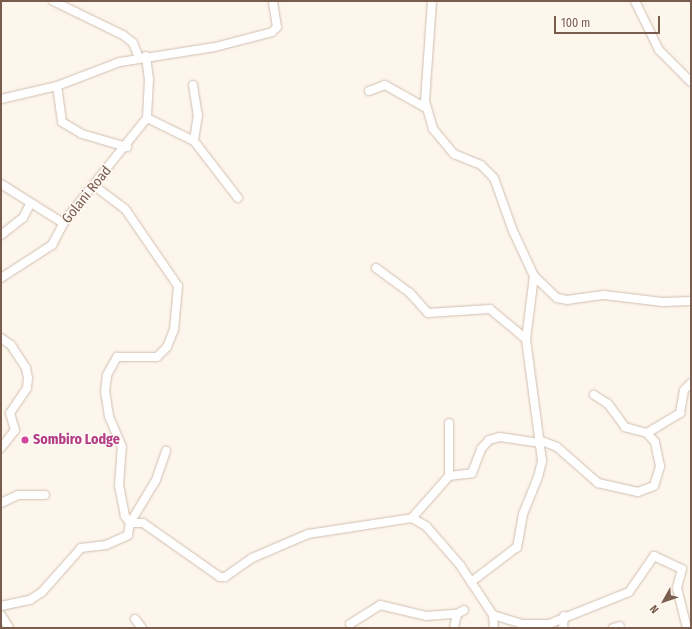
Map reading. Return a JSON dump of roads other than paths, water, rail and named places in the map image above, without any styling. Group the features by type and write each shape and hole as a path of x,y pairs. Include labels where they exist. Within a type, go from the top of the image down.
{"street":[{"path":"53,1 123,35 133,43 142,57 149,79 147,118 194,141 238,198"},
{"path":"1,99 57,86 142,57 215,47 272,32 277,27 273,1"},
{"path":"432,1 427,39 426,108 433,129 446,147 489,170 494,178 513,231 534,276 557,298 567,300 604,295 663,302 691,300"},
{"path":"635,1 659,50 691,82"},
{"path":"193,85 198,115 194,141"},
{"path":"369,91 385,85 426,108"},
{"path":"57,86 62,122 82,134 127,148"},
{"name":"Golani Road","path":"1,278 47,250 63,223 127,148 147,118"},
{"path":"1,184 30,204 63,223"},
{"path":"93,186 105,191 124,209 178,286 178,308 167,347 157,357 117,357 107,375 105,392 122,455 119,486 124,516 130,523 143,523 220,577 278,545 308,534 412,518 426,526 471,582 493,615 494,628"},
{"path":"1,235 23,218 30,204"},
{"path":"376,268 410,293 428,313 490,309 526,339"},
{"path":"471,582 517,546 523,514 538,477 540,441 526,339 534,276"},
{"path":"1,338 11,345 26,368 28,378 27,388 10,413 15,430 1,448"},
{"path":"647,433 680,413 684,390 691,383"},
{"path":"412,518 449,476 472,473 481,449 489,440 500,436 540,441 557,447 598,483 643,492 658,480 660,466 659,449 647,433 625,427 608,404 594,395"},
{"path":"449,423 449,476"},
{"path":"1,606 30,600 42,592 81,548 119,540 128,535 130,523 156,480 166,451"},
{"path":"1,503 18,495 45,494"},
{"path":"493,615 522,624 544,625 628,592 654,556 682,569 677,588 687,628"},
{"path":"350,624 380,605 426,616 460,612 454,628"},
{"path":"1,615 9,628"},
{"path":"563,628 564,616"},
{"path":"135,619 142,628"}],"place":[{"name":"Sombiro Lodge","path":"25,440"}]}
